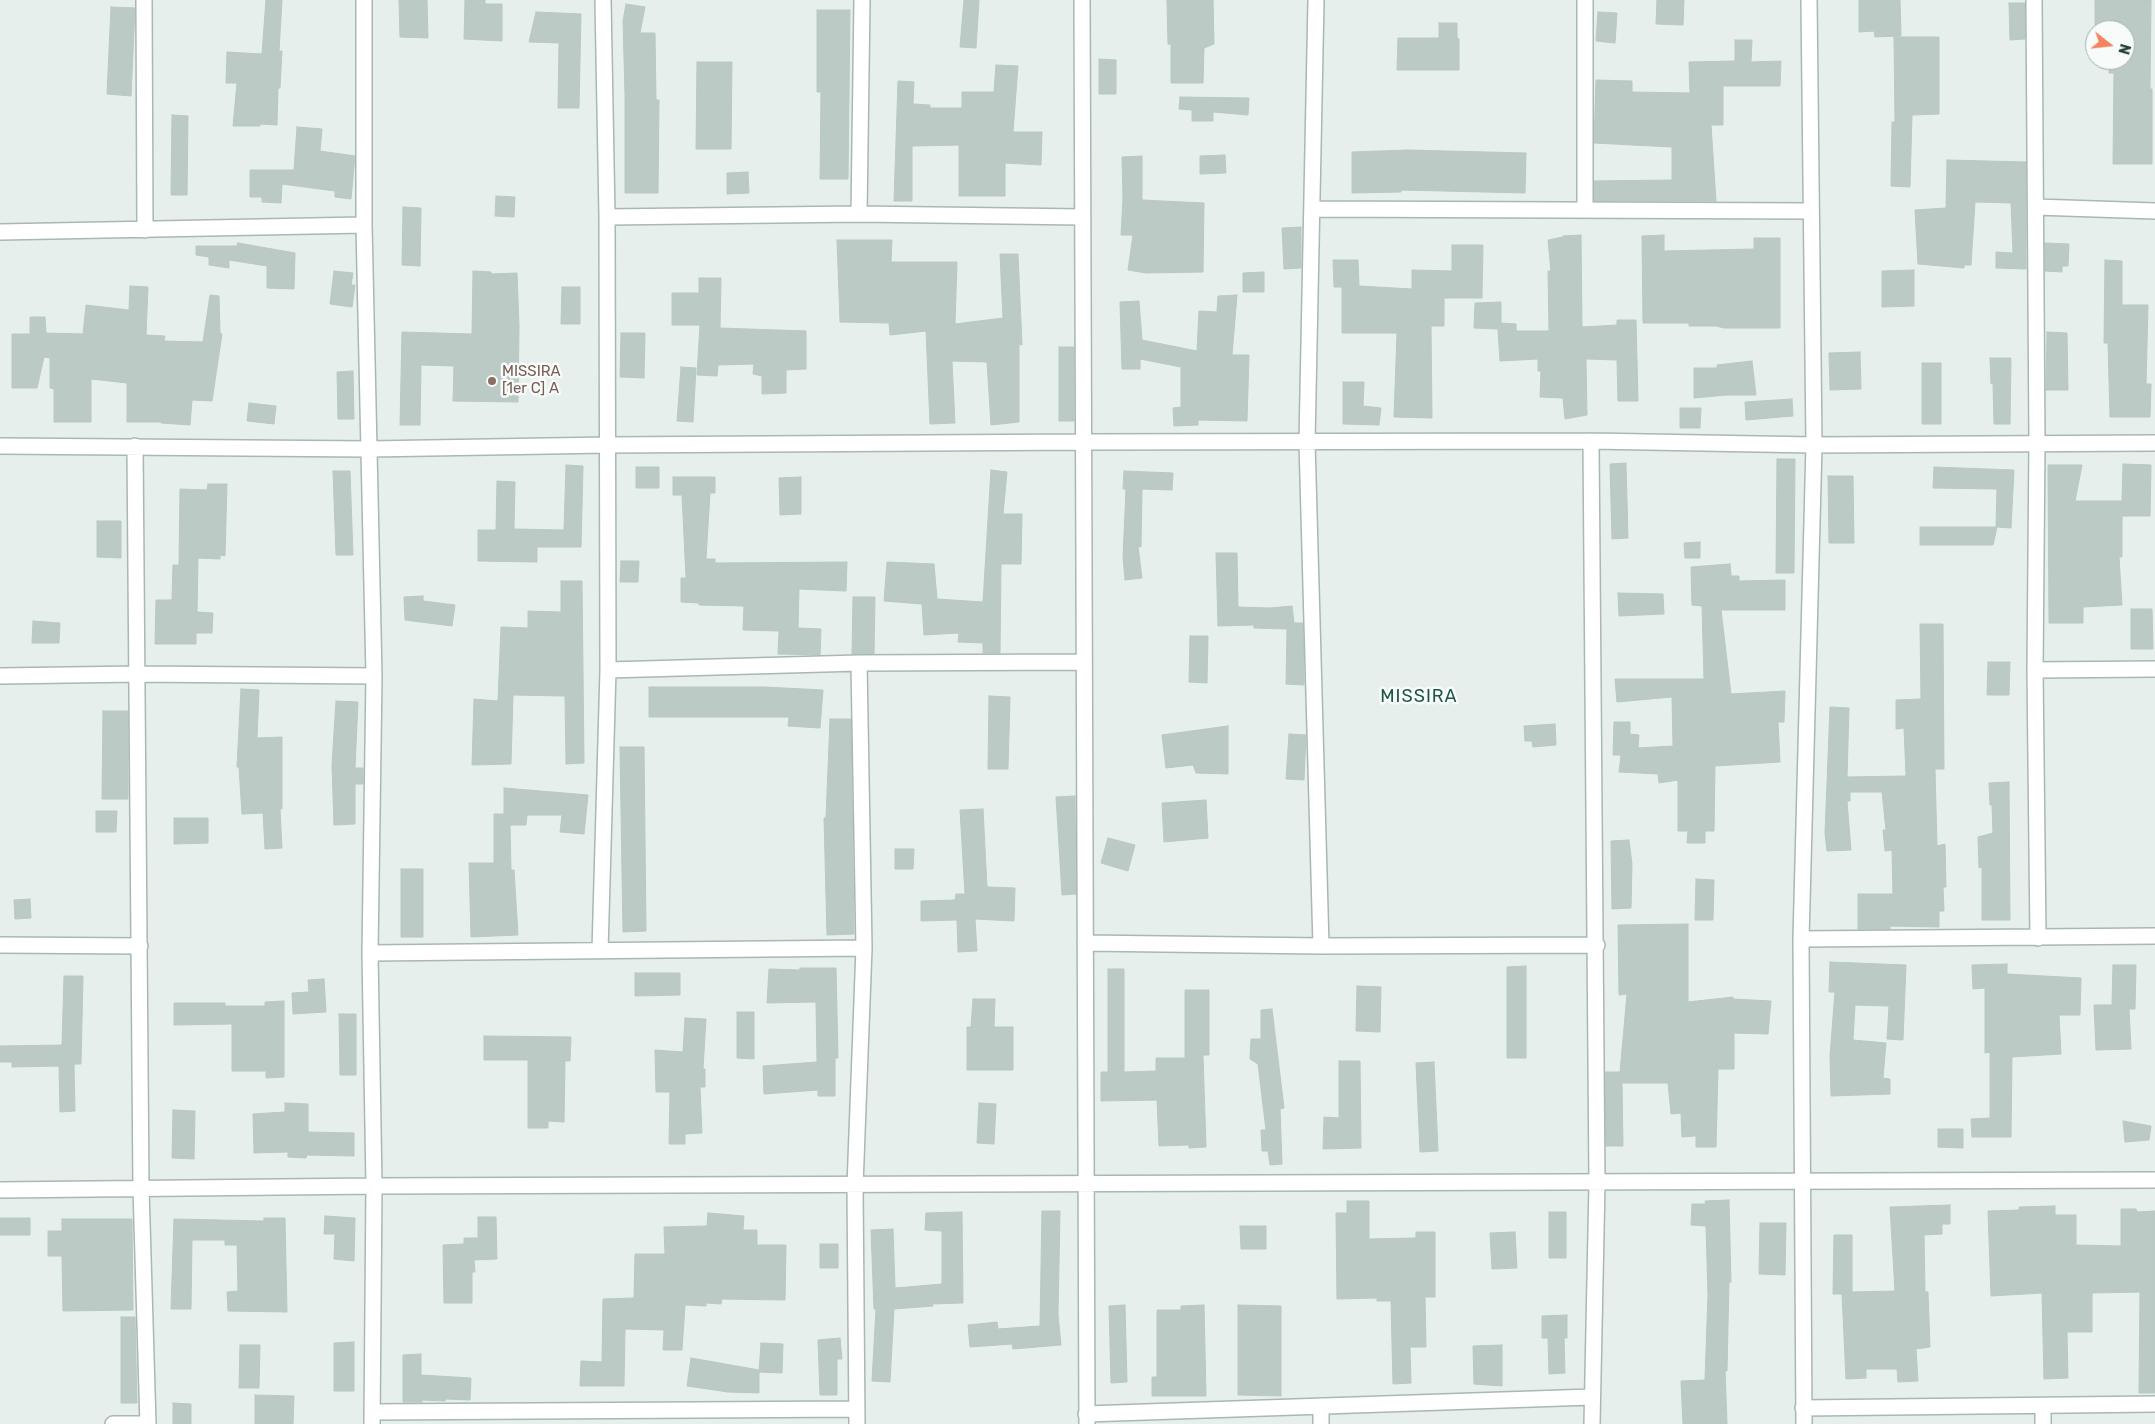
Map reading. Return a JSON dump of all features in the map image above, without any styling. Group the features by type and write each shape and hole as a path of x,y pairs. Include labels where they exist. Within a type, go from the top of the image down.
{"street":[{"path":"144,0 145,230"},
{"path":"364,0 364,225 374,676 370,953 374,1186 372,1418 588,1418 856,1409"},
{"path":"600,951 608,670 608,445 603,0"},
{"path":"859,214 862,0"},
{"path":"1082,0 1086,1419 1321,1406 1592,1398"},
{"path":"1316,0 1307,442 1321,946"},
{"path":"1585,0 1585,209"},
{"path":"1804,1424 1801,939 1814,445 1809,0"},
{"path":"2034,0 2037,442 2035,670 2038,938"},
{"path":"2036,207 2155,211"},
{"path":"1312,209 1811,211"},
{"path":"606,217 859,214 1083,217"},
{"path":"0,232 364,225"},
{"path":"0,446 369,449 608,445 1084,442 1591,441 1814,445 2037,442 2155,443"},
{"path":"1591,441 1597,945 1597,1183 1592,1424"},
{"path":"113,1424 148,1424 141,1190 135,446"},
{"path":"608,670 859,663 1084,662"},
{"path":"857,1424 854,1186 864,948 859,663"},
{"path":"2035,670 2155,669"},
{"path":"0,676 137,674 374,676"},
{"path":"1801,939 2155,936"},
{"path":"1085,943 1321,946 1597,945"},
{"path":"0,945 140,946"},
{"path":"370,953 864,948"},
{"path":"0,1190 141,1190 374,1186 854,1186 2155,1180"},
{"path":"1803,1408 2155,1404"},
{"path":"1321,1406 1321,1424"},
{"path":"2043,1406 2043,1424"}],"building":[{"path":"266,0 282,0 279,51 282,51 277,125 233,126 237,83 226,83 227,52 262,54"},
{"path":"399,0 427,0 428,38 400,37"},
{"path":"465,0 485,0 485,4 502,4 502,41 464,39"},
{"path":"964,0 979,0 976,48 960,47"},
{"path":"1167,0 1213,0 1214,44 1204,48 1203,83 1171,83 1171,44 1168,44"},
{"path":"1657,0 1684,0 1683,25 1656,24"},
{"path":"1859,0 1900,0 1901,36 1875,37 1874,31 1859,32"},
{"path":"2095,0 2151,0 2150,89 2152,89 2152,164 2113,164 2114,73 2109,73 2109,70 2135,70 2135,20 2095,20"},
{"path":"2009,3 2025,3 2025,39 2010,40"},
{"path":"626,4 645,7 640,33 655,33 656,100 659,100 658,193 625,193 623,21"},
{"path":"111,7 135,8 131,96 107,94"},
{"path":"817,10 850,10 848,179 820,179 821,92 817,92"},
{"path":"536,12 581,14 579,108 558,108 559,43 529,42"},
{"path":"1598,12 1617,13 1615,43 1596,41"},
{"path":"1439,23 1457,23 1459,70 1397,70 1398,38 1439,38"},
{"path":"1894,37 1939,37 1939,114 1912,115 1910,187 1891,186 1892,122 1895,122"},
{"path":"1735,40 1752,40 1751,62 1781,61 1780,86 1723,86 1723,125 1711,125 1716,201 1594,201 1594,181 1672,180 1672,147 1594,143 1596,80 1632,81 1632,92 1690,93 1689,62 1735,61"},
{"path":"1099,59 1116,60 1116,94 1099,94"},
{"path":"697,62 732,62 731,149 696,149"},
{"path":"996,65 1018,66 1013,132 1042,132 1041,165 1005,163 1005,196 959,196 959,145 912,146 912,201 894,201 898,81 914,82 913,104 930,105 930,108 962,108 962,92 994,92"},
{"path":"1180,97 1249,98 1248,115 1213,112 1213,121 1192,121 1192,110 1179,109"},
{"path":"172,115 188,116 187,195 171,195"},
{"path":"297,127 322,129 320,151 355,156 351,199 335,197 335,191 282,184 281,203 262,202 262,197 250,197 250,170 294,170"},
{"path":"1408,150 1526,153 1525,193 1401,190 1401,192 1352,193 1352,152"},
{"path":"1225,155 1226,173 1200,174 1200,156"},
{"path":"1142,156 1142,200 1204,203 1203,272 1146,273 1128,270 1133,235 1121,235 1123,199 1122,157"},
{"path":"1947,160 2026,162 2026,269 1996,268 1996,252 2013,253 2011,203 1975,202 1971,265 1964,265 1964,268 1918,264 1915,210 1946,208"},
{"path":"748,172 749,193 727,194 727,173"},
{"path":"496,196 515,197 514,217 495,216"},
{"path":"403,207 421,208 420,266 402,265"},
{"path":"1301,227 1301,268 1284,269 1282,228"},
{"path":"1581,235 1582,327 1617,325 1617,320 1636,320 1638,401 1618,401 1617,360 1586,359 1587,415 1565,419 1563,398 1540,397 1541,371 1538,371 1538,359 1500,361 1498,329 1474,328 1475,303 1501,302 1501,323 1516,324 1516,331 1549,331 1548,271 1551,271 1548,240 1563,236"},
{"path":"1664,235 1664,251 1754,249 1754,238 1780,238 1780,328 1724,328 1716,326 1689,326 1689,323 1643,323 1642,236"},
{"path":"837,240 892,240 891,262 957,262 955,324 1003,318 1000,254 1018,254 1022,345 1019,344 1019,422 991,425 987,362 952,361 955,423 930,424 926,331 890,335 889,323 840,322"},
{"path":"238,243 295,253 294,289 267,288 267,266 229,260 229,268 209,265 209,257 196,255 196,246 237,246"},
{"path":"2045,243 2069,244 2068,266 2062,266 2062,272 2045,271"},
{"path":"1452,245 1483,245 1482,298 1444,298 1444,326 1431,326 1432,418 1394,417 1397,333 1342,333 1342,287 1334,287 1333,260 1358,260 1359,286 1412,289 1412,270 1452,271"},
{"path":"2105,260 2122,261 2122,305 2148,305 2146,384 2151,384 2150,417 2110,417 2108,343 2104,343"},
{"path":"1914,270 1914,306 1882,307 1882,271"},
{"path":"334,271 353,273 351,285 355,285 352,307 330,304"},
{"path":"473,271 491,272 491,274 517,273 519,326 518,402 453,401 454,366 421,365 420,425 400,425 402,332 472,334"},
{"path":"1264,272 1264,292 1243,292 1243,273"},
{"path":"699,278 721,278 720,328 806,331 806,369 786,370 786,393 762,394 762,376 753,374 754,364 718,365 717,376 697,375 700,325 672,325 672,293 699,293"},
{"path":"130,286 148,287 146,335 165,336 164,341 203,342 210,295 219,296 220,333 222,334 212,401 192,400 190,425 161,422 127,422 127,383 91,379 91,422 54,422 54,389 50,388 50,358 44,357 37,388 12,388 12,334 30,334 30,317 45,317 46,333 83,334 86,305 129,310"},
{"path":"562,287 580,287 580,324 561,324"},
{"path":"1237,295 1232,355 1249,355 1247,421 1198,420 1198,425 1174,426 1173,408 1181,407 1181,367 1140,359 1140,369 1122,369 1120,302 1139,301 1142,340 1197,351 1199,311 1217,312 1218,296"},
{"path":"2047,332 2067,333 2068,390 2046,390"},
{"path":"621,333 645,333 644,378 620,377"},
{"path":"1059,347 1074,347 1074,421 1059,421"},
{"path":"1860,352 1861,389 1830,390 1829,353"},
{"path":"1990,358 2011,358 2010,424 1994,424"},
{"path":"1752,361 1756,395 1694,398 1694,368 1717,368 1717,365"},
{"path":"1922,363 1941,363 1941,424 1922,424"},
{"path":"681,367 696,368 693,422 677,421"},
{"path":"353,371 354,419 338,419 337,372"},
{"path":"1343,382 1364,382 1363,406 1381,408 1379,425 1343,424"},
{"path":"1792,399 1793,416 1746,420 1745,402"},
{"path":"249,403 276,406 274,424 247,421"},
{"path":"1680,408 1701,408 1700,428 1680,428"},
{"path":"1777,459 1795,459 1794,573 1776,573"},
{"path":"1626,463 1628,538 1612,539 1610,464"},
{"path":"2123,464 2151,465 2150,516 2122,516 2122,557 2119,557 2122,605 2083,607 2083,623 2049,623 2048,465 2082,465 2075,501 2122,501"},
{"path":"566,465 583,466 581,547 537,547 537,562 478,561 478,530 496,530 497,481 515,482 514,529 564,530"},
{"path":"636,467 659,467 659,488 636,488"},
{"path":"1934,467 2014,470 2011,528 1997,527 1993,545 1920,545 1920,527 1996,527 1997,489 1933,488"},
{"path":"991,470 1007,472 1003,514 1022,514 1021,564 1001,564 1000,653 983,653 983,643 958,642 959,633 924,635 922,604 884,601 887,562 934,564 937,599 983,602"},
{"path":"333,471 350,471 353,555 336,555"},
{"path":"1124,471 1173,473 1172,490 1142,489 1141,547 1138,546 1142,578 1125,580 1123,557 1126,489 1123,489"},
{"path":"1828,476 1853,476 1854,543 1829,543"},
{"path":"673,477 715,477 715,493 710,493 706,559 715,559 715,563 847,562 846,591 799,589 798,628 821,629 820,655 778,654 779,631 743,630 744,606 699,605 699,603 681,602 681,578 686,578 682,495 673,495"},
{"path":"801,477 801,514 780,515 779,478"},
{"path":"208,484 227,484 225,556 220,555 220,559 198,558 197,612 213,613 212,633 196,633 196,644 155,644 156,600 172,600 173,565 179,565 180,489 207,490"},
{"path":"97,521 121,521 121,558 97,557"},
{"path":"1700,542 1700,558 1685,558 1684,543"},
{"path":"1216,553 1237,553 1238,607 1270,608 1292,606 1294,623 1303,623 1304,685 1286,684 1287,629 1254,628 1254,625 1218,626"},
{"path":"621,561 639,561 638,582 620,582"},
{"path":"1730,564 1731,576 1739,576 1739,581 1785,580 1785,610 1721,610 1731,694 1785,691 1784,722 1778,722 1780,762 1715,766 1714,831 1705,831 1705,843 1687,843 1688,831 1678,831 1678,780 1659,783 1658,774 1619,772 1621,755 1613,755 1614,722 1630,722 1630,734 1639,735 1638,748 1673,746 1672,697 1617,702 1615,679 1704,679 1702,606 1692,605 1691,567"},
{"path":"561,581 582,581 584,763 566,764 565,696 513,695 511,764 472,765 474,699 498,701 501,627 528,628 528,611 561,612"},
{"path":"1618,593 1663,594 1664,614 1619,616"},
{"path":"423,596 423,601 455,605 452,626 405,620 404,597"},
{"path":"853,597 875,597 874,654 852,654"},
{"path":"2131,609 2152,609 2153,649 2131,649"},
{"path":"33,621 60,623 59,643 32,643"},
{"path":"1920,624 1943,624 1944,769 1935,769 1937,846 1945,844 1946,887 1943,887 1944,911 1939,911 1939,927 1890,926 1890,929 1858,929 1858,894 1893,894 1892,850 1885,851 1883,830 1886,830 1882,792 1850,792 1850,801 1847,801 1851,850 1827,851 1825,833 1830,707 1849,708 1847,777 1906,776 1904,728 1896,729 1896,700 1921,699"},
{"path":"1190,636 1208,636 1207,683 1189,682"},
{"path":"1988,662 2010,662 2009,695 1987,695"},
{"path":"649,687 764,687 823,690 820,728 788,726 789,717 649,717"},
{"path":"241,689 259,690 257,738 282,737 282,809 280,809 282,848 265,849 263,813 242,814 239,767 237,767"},
{"path":"989,696 1010,697 1008,769 988,769"},
{"path":"336,701 358,702 355,768 363,768 363,784 355,784 355,824 334,825 332,765"},
{"path":"103,711 128,711 128,799 102,799"},
{"path":"830,719 851,719 854,934 827,935 824,818 826,818"},
{"path":"1555,724 1556,745 1533,747 1532,741 1525,741 1524,726"},
{"path":"1228,726 1228,774 1196,773 1193,765 1166,768 1162,735"},
{"path":"1289,734 1306,735 1304,780 1286,779"},
{"path":"620,747 644,747 646,931 623,932"},
{"path":"2009,782 2010,920 1982,920 1982,867 1979,868 1978,837 1993,833 1989,783"},
{"path":"504,788 588,795 584,834 560,832 562,815 527,815 526,825 510,825 511,870 514,870 518,935 471,937 469,863 494,863 494,814 504,814"},
{"path":"1075,796 1076,894 1062,895 1056,797"},
{"path":"1206,800 1208,838 1164,842 1162,803"},
{"path":"983,809 987,887 1015,888 1014,921 975,919 977,951 958,952 957,920 921,921 921,901 955,900 956,894 965,894 960,810"},
{"path":"96,811 117,811 116,832 96,832"},
{"path":"174,818 208,818 208,843 174,844"},
{"path":"1108,838 1135,845 1128,871 1101,863"},
{"path":"1629,840 1632,864 1631,908 1612,909 1611,841"},
{"path":"895,849 914,849 913,869 895,869"},
{"path":"401,869 423,869 423,937 401,937"},
{"path":"1696,879 1714,880 1713,920 1695,920"},
{"path":"30,899 31,918 15,919 14,900"},
{"path":"1688,924 1688,1002 1733,997 1733,999 1771,1001 1768,1034 1734,1033 1734,1069 1718,1069 1716,1147 1696,1147 1696,1136 1682,1137 1681,1113 1671,1114 1668,1083 1622,1083 1623,1146 1606,1146 1605,1072 1620,1072 1627,994 1619,995 1618,925"},
{"path":"1830,962 1906,965 1903,1040 1887,1039 1889,1006 1855,1005 1853,1040 1886,1043 1883,1078 1890,1079 1890,1094 1831,1096 1830,1056 1835,992 1829,992"},
{"path":"2007,964 2007,974 2081,978 2080,1015 2059,1015 2061,1054 2012,1057 2011,1137 1972,1137 1971,1119 1990,1118 1990,1052 1985,1053 1985,988 1973,989 1972,965"},
{"path":"2113,965 2136,965 2135,1009 2129,1009 2131,1049 2096,1050 2094,1005 2112,1005"},
{"path":"1526,966 1526,1058 1507,1058 1507,967"},
{"path":"800,968 836,968 838,1058 835,1058 835,1096 818,1096 818,1090 764,1094 763,1066 817,1062 816,1002 767,1003 769,969 800,970"},
{"path":"1108,969 1124,969 1124,1072 1156,1071 1156,1058 1185,1058 1185,990 1209,990 1209,1055 1203,1055 1206,1147 1189,1148 1189,1145 1159,1146 1157,1100 1101,1101 1101,1072 1108,1072"},
{"path":"635,973 680,973 680,995 635,996"},
{"path":"64,976 83,976 81,1064 74,1064 75,1111 60,1112 59,1066 12,1067 12,1062 0,1062 0,1046 62,1045"},
{"path":"324,979 326,1012 293,1014 292,993 309,992 308,980"},
{"path":"1357,986 1381,987 1380,1032 1356,1031"},
{"path":"973,999 995,999 994,1027 1013,1027 1013,1070 967,1070 967,1027 971,1027"},
{"path":"284,1001 284,1077 266,1078 266,1071 232,1071 232,1024 174,1025 174,1003 225,1003 225,1006 265,1006 265,1002"},
{"path":"1272,1009 1284,1108 1280,1109 1282,1164 1270,1165 1268,1151 1262,1151 1261,1130 1266,1130 1258,1064 1250,1059 1251,1039 1261,1039 1261,1010"},
{"path":"737,1012 754,1012 754,1059 737,1058"},
{"path":"339,1014 356,1014 356,1075 340,1075"},
{"path":"685,1018 706,1019 703,1069 705,1069 705,1087 700,1087 702,1133 685,1134 685,1144 669,1144 670,1092 656,1092 655,1050 683,1052"},
{"path":"484,1036 571,1037 570,1061 565,1061 564,1122 548,1121 548,1128 528,1128 528,1060 484,1060"},
{"path":"1339,1061 1360,1061 1361,1148 1323,1149 1324,1117 1339,1118"},
{"path":"1434,1062 1438,1151 1420,1152 1416,1063"},
{"path":"285,1103 308,1104 308,1132 354,1133 354,1156 307,1155 306,1158 288,1157 288,1152 254,1153 253,1114 285,1112"},
{"path":"979,1103 996,1104 994,1144 977,1143"},
{"path":"173,1110 195,1111 194,1159 172,1158"},
{"path":"2123,1121 2151,1126 2149,1140 2125,1142"},
{"path":"1938,1129 1963,1129 1963,1148 1938,1147"},
{"path":"1729,1200 1731,1282 1729,1282 1727,1371 1725,1371 1727,1424 1683,1424 1681,1381 1705,1380 1708,1295 1706,1226 1691,1225 1692,1204 1706,1204 1705,1201"},
{"path":"1347,1201 1369,1201 1369,1239 1416,1238 1416,1232 1435,1232 1435,1297 1425,1297 1426,1347 1410,1347 1411,1383 1393,1384 1391,1301 1377,1301 1377,1298 1337,1299 1336,1213 1347,1213"},
{"path":"1950,1205 1950,1224 1942,1224 1942,1234 1924,1235 1925,1292 1928,1292 1930,1347 1916,1349 1918,1381 1898,1382 1897,1369 1866,1369 1866,1378 1846,1379 1842,1294 1833,1294 1834,1235 1852,1235 1852,1292 1895,1291 1890,1207"},
{"path":"2055,1206 2055,1215 2076,1215 2076,1245 2121,1246 2121,1209 2136,1209 2137,1212 2155,1211 2155,1393 2139,1393 2140,1292 2092,1293 2092,1332 2067,1332 2068,1378 2044,1379 2042,1293 1991,1296 1988,1211 2019,1210 2019,1207"},
{"path":"1042,1211 1060,1211 1058,1315 1061,1345 1013,1349 1012,1344 970,1347 968,1325 997,1322 998,1329 1040,1326"},
{"path":"962,1212 963,1303 932,1304 933,1306 894,1309 890,1382 872,1381 876,1309 874,1309 871,1230 893,1229 895,1288 942,1284 942,1231 925,1230 926,1213"},
{"path":"1549,1212 1566,1212 1566,1258 1549,1258"},
{"path":"708,1213 744,1216 743,1230 757,1230 757,1245 786,1245 785,1300 722,1299 721,1304 706,1303 706,1306 685,1305 682,1350 663,1350 664,1330 625,1329 624,1386 580,1386 581,1361 602,1362 603,1299 634,1298 635,1254 665,1254 664,1227 707,1226"},
{"path":"325,1216 355,1218 354,1261 334,1259 335,1234 324,1234"},
{"path":"478,1217 496,1217 497,1259 474,1260 475,1272 472,1272 472,1303 444,1303 443,1245 464,1244 464,1238 478,1238"},
{"path":"0,1218 30,1218 30,1235 0,1235"},
{"path":"264,1218 285,1218 287,1312 228,1311 227,1292 238,1291 237,1245 225,1245 225,1240 192,1240 191,1309 171,1309 174,1219 264,1221"},
{"path":"62,1219 132,1219 133,1310 63,1311 62,1256 48,1256 48,1231 62,1231"},
{"path":"1760,1223 1786,1223 1785,1275 1759,1274"},
{"path":"1240,1226 1266,1226 1266,1249 1241,1249"},
{"path":"1515,1232 1517,1268 1492,1269 1490,1233"},
{"path":"820,1244 838,1244 838,1268 820,1268"},
{"path":"1125,1305 1127,1382 1111,1383 1109,1306"},
{"path":"1204,1305 1206,1396 1152,1396 1152,1377 1157,1377 1157,1310 1181,1310 1181,1306"},
{"path":"1238,1305 1281,1306 1281,1396 1238,1395"},
{"path":"1567,1315 1567,1338 1564,1338 1565,1373 1549,1374 1548,1338 1542,1338 1542,1316"},
{"path":"121,1317 135,1317 137,1403 121,1403"},
{"path":"840,1338 842,1359 837,1359 837,1395 820,1395 818,1340"},
{"path":"354,1342 354,1391 334,1391 334,1343"},
{"path":"761,1343 783,1344 782,1373 759,1372"},
{"path":"240,1345 260,1345 259,1388 239,1388"},
{"path":"1502,1345 1502,1386 1474,1384 1473,1346"},
{"path":"421,1354 421,1375 471,1378 470,1400 446,1399 445,1401 422,1400 422,1402 403,1402 403,1355"},
{"path":"691,1358 759,1370 759,1393 728,1392 687,1386"},
{"path":"255,1395 294,1396 293,1424 255,1424"},
{"path":"173,1403 191,1404 191,1424 173,1424"}],"place":[{"name":"MISSIRA [1er C] A","path":"492,381"}],"district":[{"name":"MISSIRA","path":"1419,697"}]}
